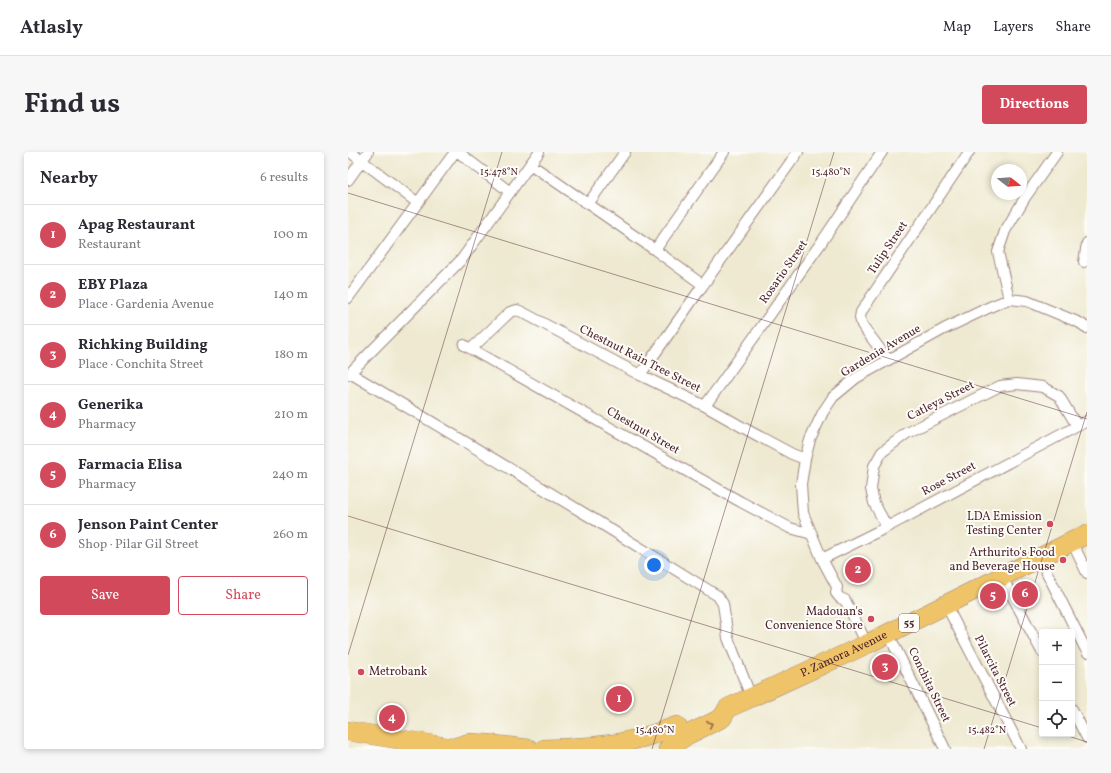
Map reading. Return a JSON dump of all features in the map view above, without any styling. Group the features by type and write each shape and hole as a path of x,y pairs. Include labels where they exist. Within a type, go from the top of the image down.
{"highway":[{"name":"P. Zamora Avenue","path":"668,749 718,706 728,708 867,644 1079,538"},
{"path":"348,731 455,748 469,743 529,749"},
{"path":"544,749 618,744 647,737 681,737"},
{"name":"P. Zamora Avenue","path":"649,749 654,743 681,737"}],"street":[{"path":"350,152 361,162 418,203"},
{"path":"348,180 368,152"},
{"path":"348,298 457,152 510,192"},
{"path":"539,152 462,258 349,374 592,518 718,596 723,604 728,638 751,697"},
{"path":"588,204 625,152"},
{"path":"655,250 724,152"},
{"path":"640,375 798,152"},
{"name":"Rosario Street","path":"705,406 821,243 882,152"},
{"name":"Tulip Street","path":"888,360 862,324 860,318 861,312 968,152"},
{"path":"1057,152 1026,196 1006,231 998,252 1009,299 1027,302 1080,323 1087,328"},
{"path":"530,164 703,285"},
{"path":"1084,262 1087,243"},
{"name":"Gardenia Avenue","path":"867,644 845,600 846,595 844,590 837,587 822,559 803,513 801,484 810,440 823,412 833,397 856,378 944,329 1009,299"},
{"name":"Chestnut Rain Tree Street","path":"468,347 510,312 517,310 640,375 705,406 792,454 805,459"},
{"name":"Chestnut Street","path":"468,347 740,502 790,528 812,534"},
{"name":"Catleya Street","path":"887,527 874,503 871,490 874,466 882,452 907,433 1000,386 1017,384 1043,387 1059,396 1077,426"},
{"name":"Rose Street","path":"822,559 887,527 1087,421"},
{"path":"1079,538 1087,573"},
{"path":"1040,558 1087,652"},
{"path":"1002,577 1039,646"},
{"name":"Pilarcita Street","path":"946,605 1021,749"},
{"name":"Conchita Street","path":"888,633 945,749"},
{"path":"1075,715 1087,738"}],"place":[{"name":"LDA Emission Testing Center","path":"1050,524"},
{"name":"Arthurito's Food and Beverage House","path":"1063,560"},
{"name":"EBY Plaza","path":"858,570"},
{"name":"Jenson Paint Center","path":"1025,594"},
{"name":"Farmacia Elisa","path":"993,596"},
{"name":"Madouan's Convenience Store","path":"871,619"},
{"name":"Richking Building","path":"885,667"},
{"name":"Metrobank","path":"361,672"},
{"name":"Apag Restaurant","path":"619,699"},
{"name":"Generika","path":"392,718"}]}
